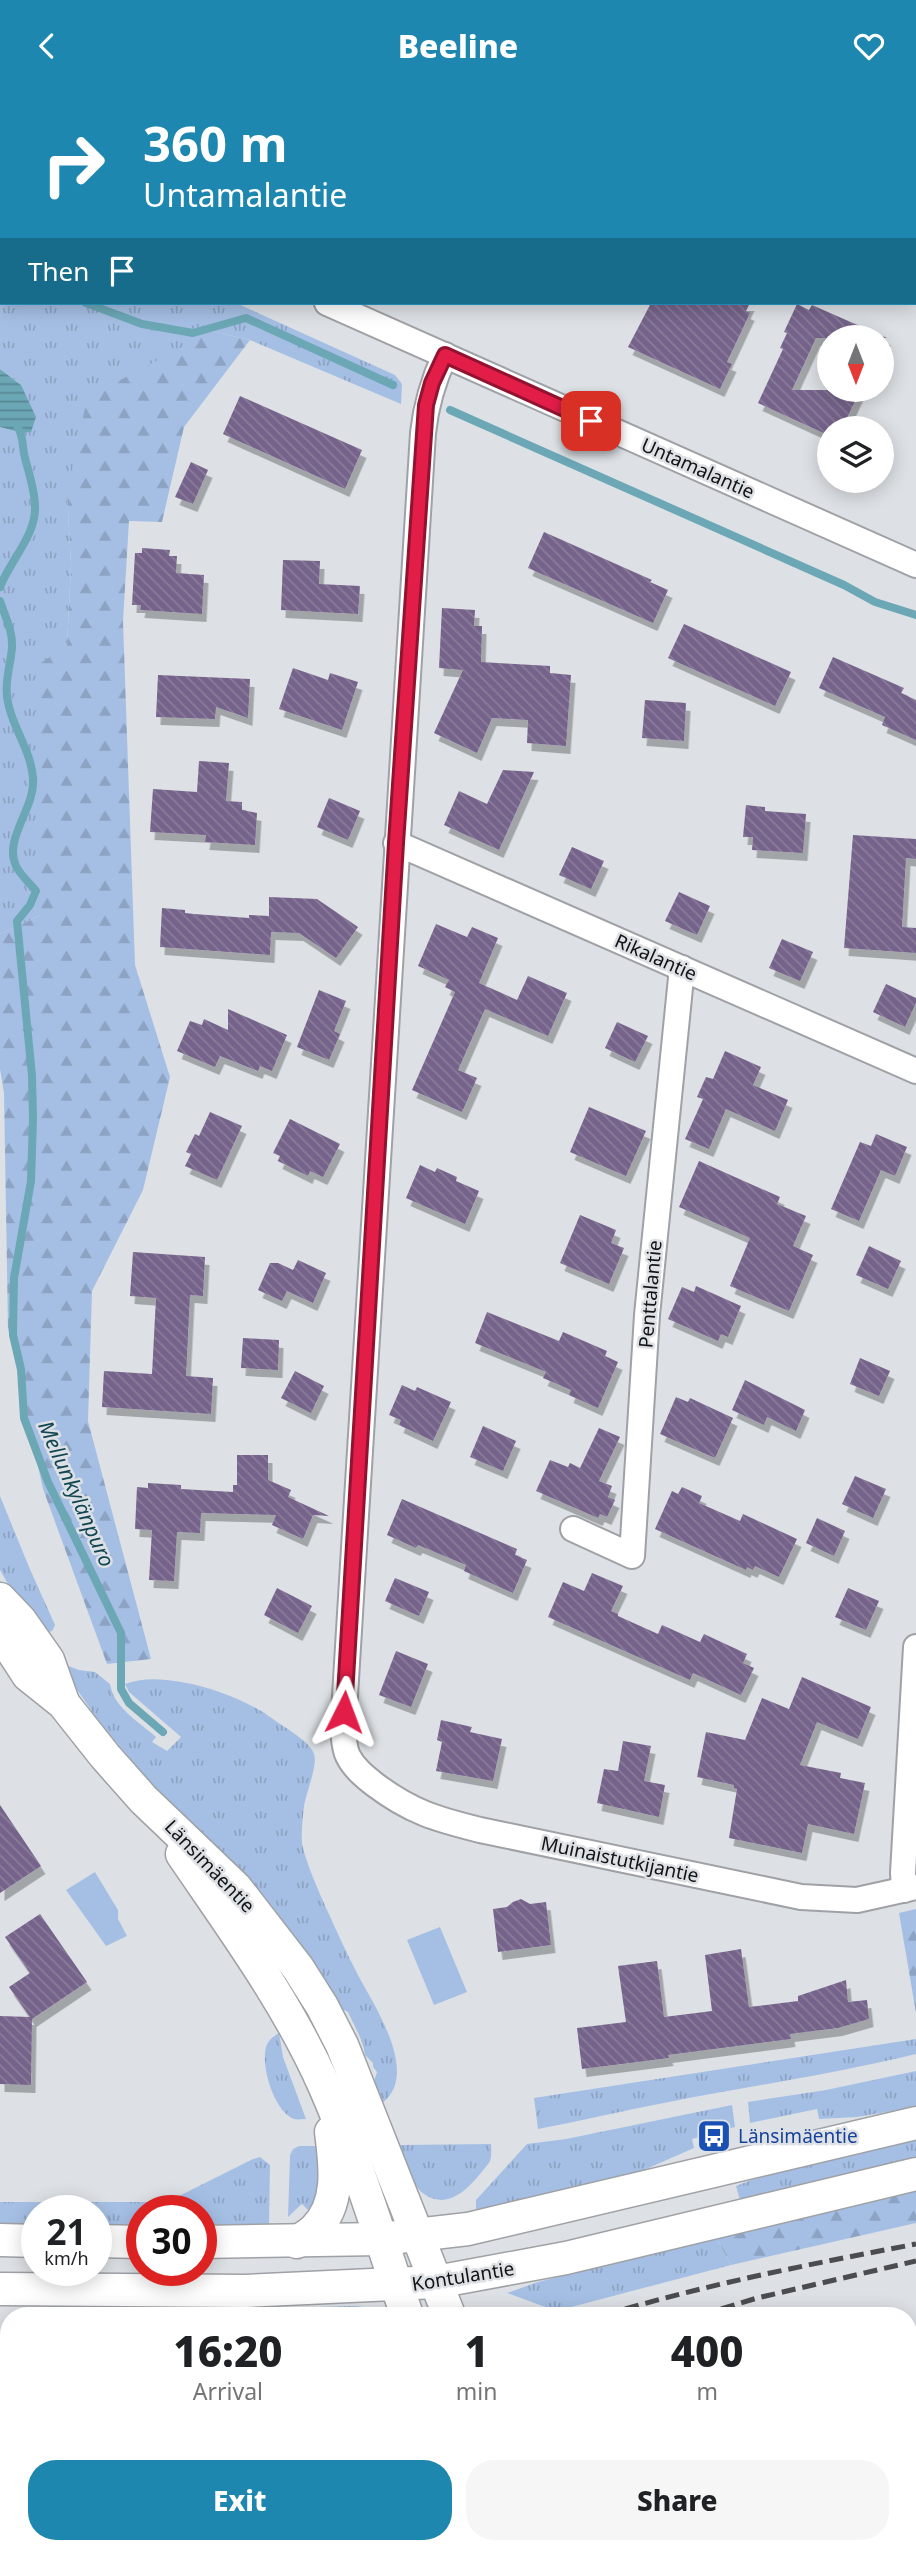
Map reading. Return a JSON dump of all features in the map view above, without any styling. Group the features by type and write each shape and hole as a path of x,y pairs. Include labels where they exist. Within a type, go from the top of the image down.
{"main road":[{"name":"Länsimäentie","path":"0,1599 20,1620 48,1660 64,1703"},
{"name":"Länsimäentie","path":"0,1621 4,1638 28,1675 64,1703 143,1799 236,1888 298,1968 342,2045 446,2307"},
{"name":"Länsimäentie","path":"143,1799 271,1985 324,2085 371,2206 404,2307"},
{"path":"297,2242 316,2228 332,2198 335,2178 334,2153 324,2085"},
{"path":"217,2242 381,2239 468,2229 916,2123"},
{"name":"Kontulantie","path":"0,2289 245,2291 436,2282 566,2258 916,2174"},
{"path":"0,2240 21,2241"}],"street":[{"name":"Untamalantie","path":"332,305 916,565"},
{"path":"396,843 424,423 432,383 445,355"},
{"name":"Rikalantie","path":"396,843 916,1071"},
{"name":"Muinaistutkijantie","path":"396,843 343,1729 346,1753 356,1769 412,1810 480,1830 801,1897 857,1901 910,1888"},
{"name":"Penttalantie","path":"573,1529 632,1556 647,1315 682,968"},
{"path":"910,1888 903,1873 916,1647"}],"green space":[{"path":"0,305 240,305 395,375 402,384 401,404 250,340 212,331 67,493 71,564 67,646 42,841 41,915 0,934 0,427 22,433 21,385 0,369"},
{"path":"212,331 250,340 184,427 162,522 129,521 123,621 135,965 170,1077 143,1190 92,1291 88,1421 151,1659 107,1664 43,1489 8,1329 4,1093 0,1069 0,934 41,915 39,664 67,646 71,564 67,493 87,398"},
{"path":"0,1496 55,1625 52,1631 43,1634 23,1610 0,1570"},
{"path":"58,1662 79,1670 95,1672 110,1684 116,1700 156,1737 152,1742 167,1751 181,1737 129,1692 125,1684 139,1680 172,1680 224,1693 261,1711 310,1747 315,1759 304,1806 302,1843 313,1877 339,1936 384,2024 396,2062 396,2080 390,2095 376,2107 370,2094 377,2072 365,2055 348,2012 340,2008 336,1999 327,2000 227,1864 149,1781 100,1723"},
{"path":"95,1872 118,1910 118,1919 127,1936 106,1946 66,1890"},
{"path":"916,1909 916,2013 899,1913"},
{"path":"440,1927 467,1992 434,2005 407,1940"},
{"path":"279,2033 283,2057 306,2119 294,2119 287,2115 270,2086 265,2052 268,2042"},
{"path":"916,2039 916,2054 538,2129 534,2098"},
{"path":"916,2071 916,2107 857,2117 819,2119 817,2109 750,2123 748,2102 826,2090"},
{"path":"732,2105 735,2127 692,2139 694,2148 628,2177 476,2210 476,2200 527,2144 566,2139"},
{"path":"916,2138 916,2158 740,2200 736,2186 762,2176"},
{"path":"491,2144 490,2161 475,2180 463,2192 441,2200 419,2190 400,2145"},
{"path":"299,2146 315,2146 321,2179 317,2195 308,2210 302,2204 288,2217 290,2155 293,2149"},
{"path":"260,2157 270,2165 269,2225 217,2224 217,2195 181,2195"},
{"path":"916,2189 916,2223 731,2265 716,2238"},
{"path":"0,2202 21,2202 21,2224 0,2223"},
{"path":"112,2202 126,2202 126,2224 112,2224"},
{"path":"716,2238 731,2265 571,2307 545,2307 507,2293 538,2282"}],"shaded area":[{"path":"0,369 21,385 36,417 31,432 22,433 0,427"}],"building":[{"path":"650,305 749,305 746,311 750,313 727,362 732,364 720,389 628,347"},
{"path":"797,305 809,310 812,305 857,325 817,325 817,338 792,390 817,390 817,403 854,403 848,416 817,416 817,430 758,403 783,349 780,348 787,333 784,332"},
{"path":"240,396 362,450 345,489 223,434"},
{"path":"191,462 208,470 193,504 175,497"},
{"path":"544,532 652,580 650,582 668,590 653,623 528,568"},
{"path":"142,548 170,550 169,556 177,556 176,573 204,575 202,614 140,610 141,605 132,605 135,553 142,553"},
{"path":"283,560 320,561 319,584 360,586 358,614 281,610"},
{"path":"442,608 475,610 474,626 482,626 481,662 550,666 550,673 571,675 566,746 527,743 528,720 492,718 477,753 434,733 463,670 439,668"},
{"path":"684,624 791,672 775,706 668,658"},
{"path":"833,657 904,688 901,693 916,700 916,740 882,725 885,717 819,688"},
{"path":"293,668 328,680 330,673 358,682 342,730 279,709"},
{"path":"158,675 250,679 248,718 216,707 215,719 156,717"},
{"path":"645,700 686,703 684,741 642,738"},
{"path":"199,761 229,763 226,801 242,802 242,810 257,813 255,845 205,842 206,835 150,832 153,789 197,792"},
{"path":"503,770 534,772 499,850 444,825 459,791 487,804"},
{"path":"329,798 360,811 348,840 317,827"},
{"path":"746,805 765,807 765,811 806,814 803,853 752,850 753,837 743,837"},
{"path":"853,835 916,839 916,859 906,858 902,927 916,928 916,953 844,948"},
{"path":"572,847 604,861 591,889 559,875"},
{"path":"679,892 710,906 697,935 665,921"},
{"path":"269,897 317,899 358,927 336,958 299,933 271,932 270,955 160,947 162,908 185,910 185,913 194,914 249,918 249,915 269,916"},
{"path":"436,924 467,937 472,927 498,938 479,983 517,1000 528,976 567,993 548,1036 485,1009 458,1070 477,1078 462,1112 412,1090 455,992 445,987 449,980 418,966"},
{"path":"782,939 813,952 800,981 769,968"},
{"path":"886,984 916,998 905,1027 873,1012"},
{"path":"319,990 346,1001 334,1031 340,1034 329,1060 297,1047"},
{"path":"228,1009 287,1035 272,1071 260,1066 258,1071 220,1056 215,1067 177,1051 190,1021 202,1025 204,1019 228,1030"},
{"path":"617,1022 648,1036 635,1062 605,1048"},
{"path":"725,1051 761,1067 753,1085 788,1100 775,1131 726,1109 709,1149 685,1139 703,1099 697,1097 706,1077 713,1079"},
{"path":"589,1107 646,1131 626,1176 570,1152"},
{"path":"210,1112 242,1126 217,1180 185,1166 191,1154 186,1152 195,1134 199,1136"},
{"path":"290,1119 340,1144 323,1177 310,1171 308,1176 278,1161 280,1156 273,1153"},
{"path":"876,1134 907,1147 895,1176 881,1170 859,1221 831,1209 860,1142 871,1146"},
{"path":"699,1161 780,1197 777,1204 806,1216 793,1246 813,1255 789,1311 730,1286 750,1238 679,1207"},
{"path":"420,1165 435,1172 437,1168 457,1177 456,1181 479,1191 465,1224 406,1198"},
{"path":"580,1215 616,1230 611,1243 624,1248 609,1284 560,1263"},
{"path":"869,1246 901,1261 888,1289 856,1275"},
{"path":"133,1252 205,1257 203,1296 190,1295 186,1376 213,1378 211,1414 102,1407 104,1371 152,1374 156,1298 130,1296"},
{"path":"298,1260 326,1273 313,1303 287,1291 282,1301 258,1290 270,1263 278,1263 293,1270"},
{"path":"696,1286 741,1306 728,1337 721,1334 718,1341 668,1319 682,1287 694,1292"},
{"path":"487,1312 559,1341 563,1332 607,1351 605,1356 618,1362 598,1408 569,1395 571,1390 543,1378 546,1372 475,1343"},
{"path":"243,1338 279,1340 278,1370 241,1368"},
{"path":"860,1358 890,1371 879,1396 850,1384"},
{"path":"295,1371 324,1386 311,1413 281,1398"},
{"path":"745,1380 805,1410 796,1431 767,1417 764,1425 732,1410"},
{"path":"402,1385 415,1391 417,1387 451,1402 433,1441 399,1425 401,1420 389,1415"},
{"path":"676,1397 688,1402 690,1398 733,1418 715,1458 660,1434"},
{"path":"483,1426 516,1441 503,1471 470,1457"},
{"path":"599,1428 620,1437 599,1481 612,1486 608,1497 615,1500 607,1517 600,1514 598,1518 536,1491 550,1460 568,1467 570,1463 580,1468"},
{"path":"237,1455 268,1455 268,1480 291,1490 288,1497 329,1516 313,1515 303,1539 272,1525 276,1515 201,1513 200,1533 177,1532 174,1581 149,1580 152,1530 135,1529 137,1487 148,1488 148,1483 181,1485 181,1489 233,1492 233,1485 237,1485"},
{"path":"855,1476 886,1489 873,1518 842,1504"},
{"path":"682,1487 702,1496 699,1503 740,1521 743,1514 797,1539 779,1577 755,1566 753,1570 747,1567 746,1570 655,1529 672,1491 678,1494"},
{"path":"402,1499 517,1549 515,1555 527,1560 513,1593 464,1571 466,1565 387,1535"},
{"path":"817,1518 845,1531 834,1556 806,1543"},
{"path":"592,1573 623,1586 611,1611 618,1616 658,1634 662,1625 700,1642 704,1634 747,1654 743,1663 754,1668 741,1695 693,1673 690,1680 548,1617 563,1582 584,1591"},
{"path":"395,1578 429,1592 419,1616 385,1601"},
{"path":"277,1588 312,1606 298,1633 264,1615"},
{"path":"848,1588 879,1601 866,1630 835,1617"},
{"path":"396,1651 428,1664 411,1707 379,1695"},
{"path":"802,1677 871,1707 858,1739 817,1722 800,1765 841,1773 840,1778 865,1783 854,1834 808,1824 802,1853 729,1838 737,1789 734,1785 697,1777 706,1732 745,1740 762,1698 789,1709"},
{"path":"441,1720 472,1727 470,1732 502,1739 493,1781 436,1771 442,1742 437,1740"},
{"path":"623,1741 651,1746 644,1781 665,1785 659,1817 597,1803 604,1769 618,1771"},
{"path":"0,1805 41,1866 0,1893"},
{"path":"521,1899 530,1904 546,1902 551,1945 498,1952 493,1909 507,1907"},
{"path":"40,1914 87,1982 32,2019 31,2085 0,2084 0,2016 30,2017 9,1987 30,1973 5,1937"},
{"path":"741,1949 749,2007 798,2001 798,1996 846,1980 848,2002 867,2000 869,2019 838,2028 790,2034 791,2039 582,2069 577,2028 626,2022 618,1966 657,1961 664,2017 712,2011 705,1955"}],"waterway":[{"path":"91,305 142,324 193,333 246,318 393,385"},
{"path":"450,410 844,585 875,602 916,615"},
{"name":"Mellunkylänpuro","path":"0,587 27,538 34,517 33,488 17,426"},
{"name":"Mellunkylänpuro","path":"0,601 12,641 7,699 32,768 33,778 33,789 16,834 13,856 16,866 36,891 30,905 17,921 32,1076 33,1119 31,1181 14,1278 13,1335 21,1369 24,1418 48,1482 121,1633 121,1689 129,1703 163,1732"}],"railway":[{"path":"633,2307 721,2284 916,2244"},
{"path":"727,2307 916,2261"}],"place":[{"name":"Länsimäentie","path":"714,2136"}],"route":[{"path":"344,1712 396,843 426,405 432,383 445,355 591,421"}]}
